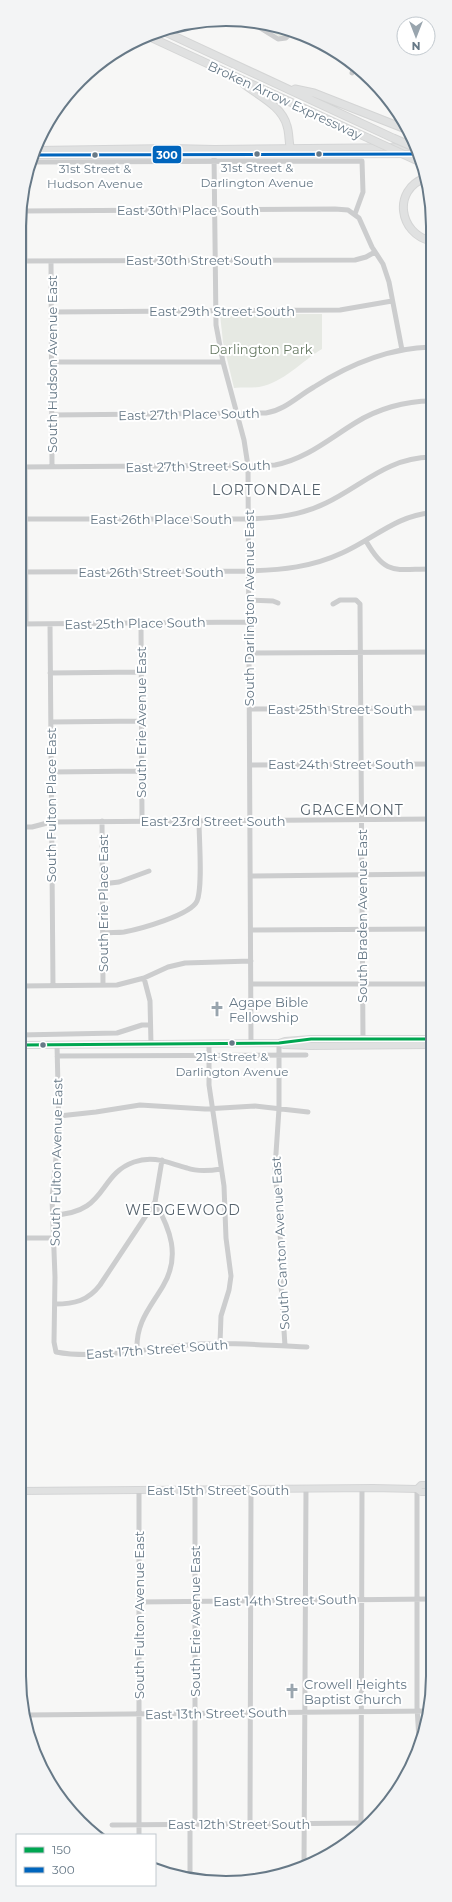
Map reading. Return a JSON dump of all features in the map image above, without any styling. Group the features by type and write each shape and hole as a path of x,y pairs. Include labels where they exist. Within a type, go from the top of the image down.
{"highway":[{"name":"Broken Arrow Expressway","path":"170,34 409,145"},
{"name":"Broken Arrow Expressway","path":"155,39 414,159"},
{"path":"234,76 274,106 282,115 288,130 291,151"},
{"path":"279,85 314,94 399,127"},
{"path":"421,181 413,186 406,194 403,203 403,213 406,224 420,238 426,240"}],"main road":[{"path":"41,150 171,148 214,151"},
{"path":"291,151 411,148"},
{"path":"39,155 214,151 412,154"},
{"path":"311,1043 363,1039 426,1039"},
{"path":"363,1039 367,1045"},
{"path":"26,1045 311,1043 426,1045"},
{"name":"East 15th Street South","path":"417,1489 421,1485 426,1485"},
{"name":"East 15th Street South","path":"26,1491 362,1488 417,1489 421,1492 426,1492"}],"street":[{"path":"261,29 272,37 283,39 287,36"},
{"name":"South Darlington Avenue East","path":"214,151 215,311 223,362 238,414 248,466 251,1043"},
{"path":"37,162 362,161 363,192 355,214 361,222 386,273 402,350"},
{"name":"East 30th Place South","path":"26,211 335,209 348,210 355,214"},
{"name":"East 30th Street South","path":"26,261 359,259 375,252"},
{"name":"South Hudson Avenue East","path":"51,261 52,467"},
{"name":"East 29th Street South","path":"52,312 340,310 392,301"},
{"name":"East 27th Place South","path":"52,415 238,414 272,412 288,405 345,368 375,356 402,350 426,348"},
{"path":"52,362 223,362"},
{"name":"East 27th Street South","path":"26,467 275,465 294,460 367,416 397,405 426,401"},
{"name":"East 26th Place South","path":"26,519 249,519 283,517 315,508 336,498 383,468 403,461 426,458"},
{"name":"East 26th Street South","path":"26,572 281,570 316,563 343,553 366,541 396,522 415,515 426,514"},
{"path":"366,541 378,560 387,567 400,569 426,569"},
{"path":"249,600 273,601 278,603"},
{"name":"South Braden Avenue East","path":"333,604 340,600 359,601 360,604 362,708 363,1039"},
{"name":"East 25th Place South","path":"26,624 250,622"},
{"name":"South Erie Avenue East","path":"141,623 142,821"},
{"name":"South Fulton Place East","path":"50,624 52,986"},
{"path":"250,653 426,652"},
{"path":"50,672 141,672"},
{"name":"East 25th Street South","path":"250,709 426,708"},
{"path":"51,722 142,722"},
{"name":"East 24th Street South","path":"250,765 426,764"},
{"path":"51,772 142,771"},
{"name":"East 23rd Street South","path":"26,826 51,822 102,821 426,819"},
{"name":"South Erie Place East","path":"102,821 103,985"},
{"path":"103,933 140,928 184,912 193,907 199,893 198,821"},
{"path":"102,884 119,882 149,871"},
{"path":"250,876 426,874"},
{"path":"251,930 426,929"},
{"path":"26,986 123,984 144,978 168,967 185,963 251,961"},
{"path":"144,978 150,1002 151,1044"},
{"path":"251,984 426,984"},
{"path":"26,1035 117,1033 142,1025 150,1025"},
{"name":"South Canton Avenue East","path":"279,1043 279,1109 275,1168 282,1246 281,1284 285,1346"},
{"path":"209,1044 211,1109 224,1186 226,1238 231,1276 229,1290 221,1316 220,1344"},
{"name":"South Fulton Avenue East","path":"56,1352 54,1342 55,1304 52,1215 58,1141 57,1045"},
{"path":"57,1056 306,1054"},
{"path":"58,1116 140,1105 211,1109 254,1106 308,1112"},
{"path":"52,1215 72,1213 88,1206 102,1193 113,1177 128,1164 147,1159 162,1160 194,1170 205,1171 221,1169"},
{"path":"55,1304 73,1304 90,1296 100,1285 155,1202 162,1160"},
{"path":"137,1350 142,1320 167,1277 172,1259 168,1227 155,1202"},
{"path":"26,1238 53,1238"},
{"name":"East 17th Street South","path":"56,1352 80,1354 220,1344 307,1347"},
{"path":"362,1488 361,1600 364,1820"},
{"path":"250,1824 251,1489"},
{"path":"304,1860 306,1489"},
{"path":"417,1489 419,1729"},
{"name":"South Fulton Avenue East","path":"139,1490 139,1834"},
{"name":"South Erie Avenue East","path":"190,1872 194,1712 195,1490"},
{"name":"East 14th Street South","path":"139,1602 426,1599"},
{"name":"East 13th Street South","path":"30,1715 194,1712 423,1711"},
{"name":"East 12th Street South","path":"112,1825 361,1823"}],"green space":[{"path":"270,31 285,35 280,37"},
{"name":"Darlington Park","path":"220,314 322,314 322,349 292,371 268,385 259,387 234,388 223,342"}],"transit line":[{"name":"300","path":"39,155 413,154"},
{"name":"150","path":"26,1045 279,1043 311,1039 426,1039"}],"place":[{"name":"31st Street & Darlington Avenue","path":"257,154"},
{"name":"31st Street & Hudson Avenue","path":"95,155"},
{"name":"Agape Bible Fellowship","path":"217,1009"},
{"name":"21st Street & Darlington Avenue","path":"232,1043"},
{"name":"Crowell Heights Baptist Church","path":"292,1691"}],"district":[{"name":"LORTONDALE","path":"267,490"},
{"name":"GRACEMONT","path":"352,810"},
{"name":"WEDGEWOOD","path":"183,1210"}]}
